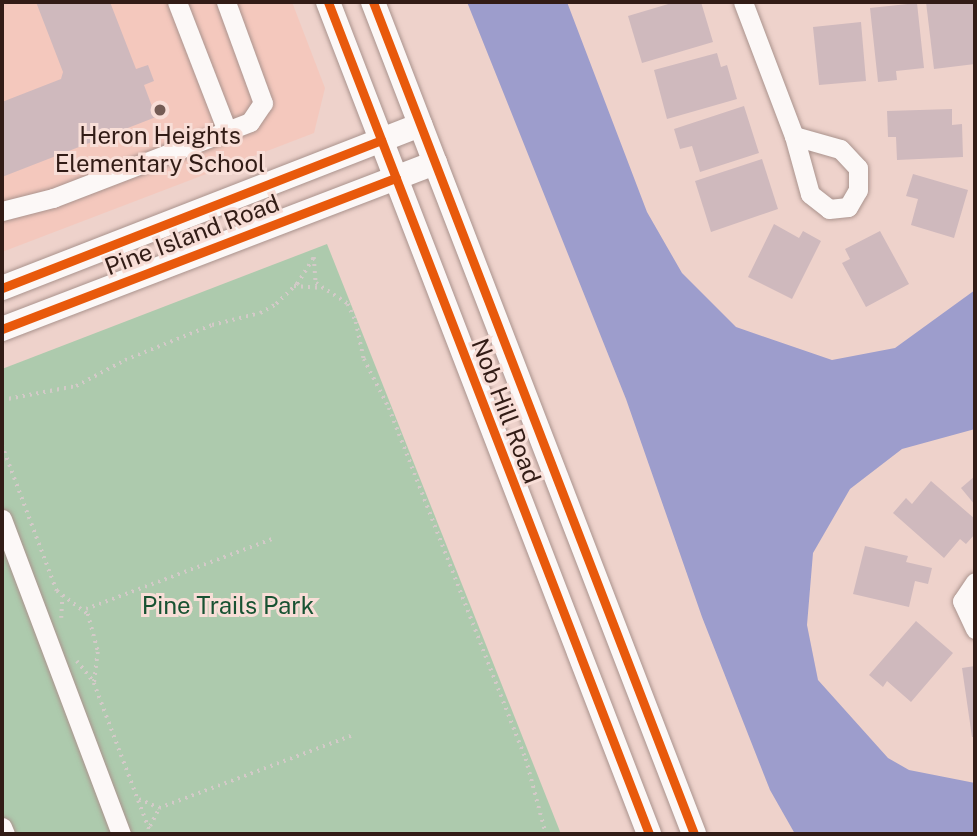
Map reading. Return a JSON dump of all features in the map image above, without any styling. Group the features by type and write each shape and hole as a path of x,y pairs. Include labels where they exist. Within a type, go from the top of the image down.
{"main road":[{"name":"Nob Hill Road","path":"328,2 649,834"},
{"name":"Nob Hill Road","path":"373,2 694,834"},
{"name":"Pine Island Road","path":"2,288 420,125"},
{"name":"Pine Island Road","path":"2,329 435,163"}],"street":[{"path":"177,2 227,131"},
{"path":"2,212 53,198 250,122 263,103 226,2"},
{"path":"743,2 794,136"},
{"path":"2,519 121,834"},
{"path":"975,582 962,601 975,629"},
{"path":"2,827 5,834"}],"path":[{"path":"2,400 76,386 125,360 212,325 260,313 294,286 314,257 312,272 323,288 348,304 356,321 364,359 389,408 526,759 545,834"},
{"path":"294,286 323,288"},
{"path":"2,445 57,591 86,609 98,652 94,683 152,834"},
{"path":"86,609 272,539"},
{"path":"149,828 159,808 351,736"},
{"path":"138,799 159,808"}],"shaded area":[{"name":"Heron Heights Elementary School","path":"2,2 292,2 325,88 314,133 2,252"}],"green space":[{"name":"Pine Trails Park","path":"327,244 561,834 2,834 2,369"}],"water":[{"path":"467,2 567,2 647,212 682,273 736,327 832,360 895,348 975,290 975,429 902,449 850,489 813,553 807,625 818,680 888,758 909,770 975,783 975,834 795,834 770,790 702,617 626,399"}],"building":[{"name":"Heron Heights Elementary School","path":"36,2 110,2 136,69 148,65 154,81 144,85 156,117 2,177 2,102 61,79 63,72"},
{"path":"675,2 701,2 713,42 642,63 628,16"},
{"path":"926,2 975,2 975,64 934,69"},
{"path":"917,3 924,68 896,71 897,80 878,82 870,8"},
{"path":"861,22 866,81 819,85 813,27"},
{"path":"717,53 721,67 727,65 737,99 667,119 654,70"},
{"path":"744,106 759,153 700,172 692,146 680,149 674,129"},
{"path":"952,109 952,125 962,124 963,157 897,160 896,137 888,137 887,111"},
{"path":"762,159 778,209 711,232 695,181"},
{"path":"913,174 968,190 954,238 911,225 918,199 906,196"},
{"path":"774,224 799,238 803,231 821,241 792,299 748,277"},
{"path":"880,231 909,284 866,307 842,263 850,259 845,249"},
{"path":"975,476 975,505 961,488"},
{"path":"931,481 975,519 975,534 966,544 960,539 944,558 893,513 906,498 912,504"},
{"path":"865,546 908,556 906,562 932,568 928,584 915,581 909,607 853,594"},
{"path":"916,621 953,653 911,702 887,681 883,687 869,675"},
{"path":"975,666 975,737 972,737 962,668"}],"cycle path":[{"path":"328,2 649,834"},
{"path":"373,2 694,834"},
{"path":"2,288 381,140"},
{"path":"2,329 396,178"}],"place":[{"name":"Heron Heights Elementary School","path":"160,110"}]}
